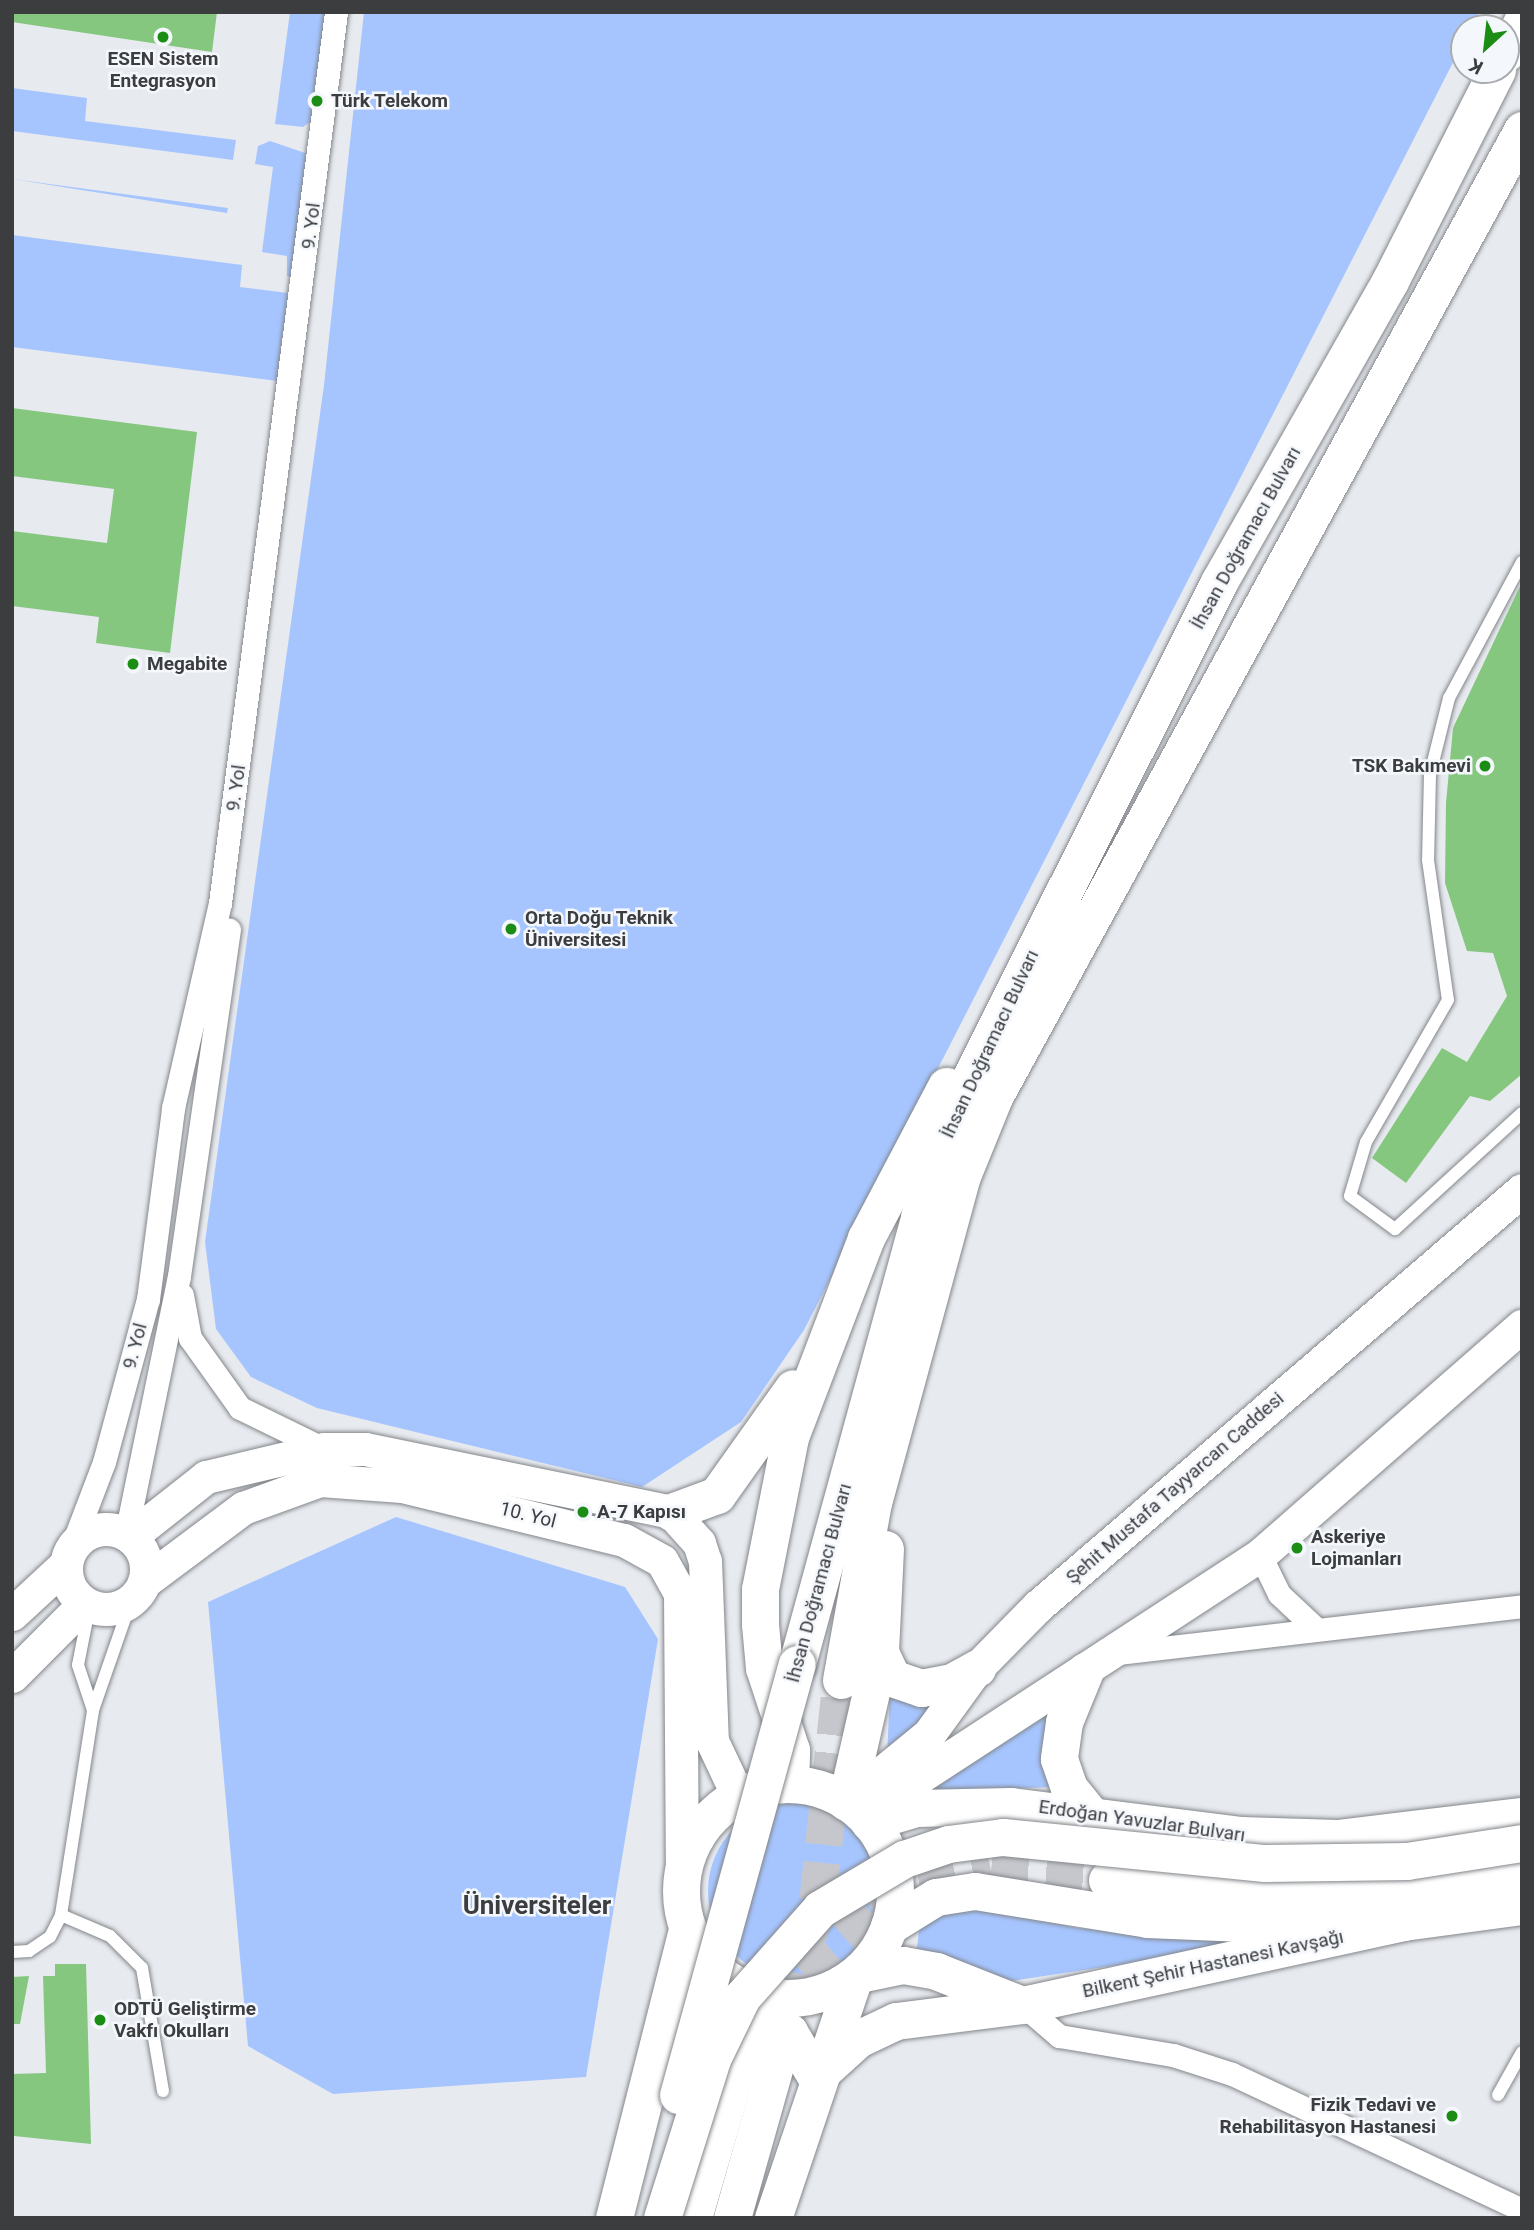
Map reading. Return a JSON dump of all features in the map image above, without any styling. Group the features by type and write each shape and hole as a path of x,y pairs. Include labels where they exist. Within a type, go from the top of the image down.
{"main road":[{"name":"İhsan Doğramacı Bulvarı","path":"650,2218 688,2051 936,1164 963,1093 1113,789 1490,84"},
{"name":"İhsan Doğramacı Bulvarı","path":"841,1680 873,1503 962,1176 994,1097 1522,130"},
{"path":"790,1784 791,1750 764,1668 760,1588 790,1437 822,1343 912,1148 1113,789"},
{"path":"889,1926 893,1877 858,1812 880,1652 884,1551 1001,1137 1133,840"},
{"path":"671,1512 717,1496 735,1476 822,1343"},
{"path":"880,1652 892,1678 921,1688 952,1682 977,1668"},
{"path":"1091,1815 1069,1788 1059,1759 1064,1722 1099,1662"},
{"path":"614,2218 687,1930 682,1871 702,1827 738,1796 790,1784 858,1812"},
{"path":"970,1805 949,1849 975,1891"},
{"name":"Erdoğan Yavuzlar Bulvarı","path":"858,1812 970,1805 1310,1838 1421,1832 1522,1816"},
{"path":"662,2218 712,2059 742,1997 820,1909 904,1859 948,1844 1003,1837 1278,1864 1406,1861 1522,1843"},
{"path":"1107,1880 1298,1894 1406,1892 1522,1877"},
{"path":"773,2218 816,2077 855,1975 889,1926 936,1897 975,1891 1147,1919 1403,1922 1522,1906"},
{"name":"Bilkent Şehir Hastanesi Kavşağı","path":"816,2077 858,2039 896,2021 1023,2005 1403,1922"},
{"path":"687,1930 723,1977 744,2042 693,2218"},
{"path":"723,1977 759,1994 789,1998 819,1994 855,1975 903,1965 936,1971 1023,2005"},
{"path":"744,2042 768,2027 789,2032 816,2077"},
{"path":"732,2218 776,2063"}],"street":[{"name":"9. Yol","path":"68,1558 104,1462 148,1299 173,1108 220,903 337,12"},
{"name":"9. Yol","path":"128,1535 153,1425 179,1276 350,12"},
{"name":"Şehit Mustafa Tayyarcan Caddesi","path":"858,1812 929,1734 977,1668 1038,1605 1522,1190"},
{"name":"9. Yol","path":"179,1276 190,1338 222,1387 274,1429 324,1449"},
{"path":"858,1812 909,1784 1260,1555 1522,1325"},
{"name":"10. Yol","path":"128,1535 206,1477 324,1449 365,1449 545,1503 662,1561 680,1593 682,1871"},
{"name":"10. Yol","path":"87,1605 111,1609 138,1592 243,1508 320,1480 402,1486 545,1503 627,1503 671,1512"},
{"path":"624,1541 627,1503"},
{"path":"671,1512 693,1535 705,1561 712,1741 738,1796"},
{"path":"12,1614 68,1558 88,1533 128,1535 145,1557 138,1592"},
{"path":"1260,1555 1279,1594 1313,1626"},
{"path":"12,1676 87,1605 70,1587 68,1558"},
{"path":"1099,1662 1313,1626 1522,1606"},
{"path":"1023,2005 1059,2036 1173,2055 1232,2074 1522,2210"}],"lane":[{"path":"1522,562 1449,698 1430,774 1428,860 1448,1000 1366,1142 1350,1196 1395,1229 1522,1113"},
{"path":"12,1952 29,1951 50,1937 61,1915 93,1710 138,1592"},
{"path":"87,1605 78,1665 93,1710"},
{"path":"61,1915 110,1936 142,1968 163,2091"},
{"path":"1497,2095 1522,2052"}],"shaded area":[{"path":"290,12 332,12 315,118 303,127 275,124"},
{"path":"364,12 1479,12 1450,14 1450,68 804,1330 741,1422 642,1487 317,1408 251,1377 216,1329 205,1242 324,385"},
{"path":"12,88 87,98 85,121 236,140 233,160 12,131"},
{"path":"270,141 311,155 298,279 287,276 287,256 262,252 273,167 255,164 258,146"},
{"path":"12,179 228,208 227,213"},
{"path":"12,235 242,265 240,287 296,294 285,382 12,347"},
{"path":"396,1517 625,1587 658,1639 586,2077 333,2094 248,2046 208,1602"},
{"path":"890,1688 937,1699 887,1759"},
{"path":"1051,1710 1053,1787 927,1791"},
{"path":"796,1803 830,1809 859,1828 878,1857 884,1891 878,1925 859,1954 830,1973 796,1979 762,1973 733,1954 714,1925 708,1891 714,1857 733,1828 762,1809"},
{"path":"978,1907 1077,1928 1223,1941 1223,1949 1011,1981 917,1949 919,1929 936,1916"}],"building":[{"name":"ESEN Sistem Entegrasyon","path":"12,12 217,12 212,52 12,22"},
{"path":"12,408 197,432 170,653 96,643 99,617 12,606 12,531 107,543 114,489 12,476"},
{"name":"TSK Bakımevi","path":"1522,582 1522,1074 1490,1101 1470,1096 1406,1183 1372,1158 1442,1048 1467,1062 1507,996 1493,953 1467,951 1445,883 1446,803 1453,728"},
{"path":"55,1964 86,1964 91,2144 14,2136 12,2074 46,2073 43,1976 55,1976"},
{"path":"29,1976 20,2024 12,2024 12,1977"}],"tunnel":[{"path":"776,2062 818,1899 841,1680"},
{"path":"802,1972 873,1911 920,1887 991,1872 1107,1880"}],"place":[{"name":"ESEN Sistem Entegrasyon","path":"163,37"},
{"name":"Türk Telekom","path":"317,101"},
{"name":"Megabite","path":"133,664"},
{"name":"TSK Bakımevi","path":"1485,766"},
{"name":"Orta Doğu Teknik Üniversitesi","path":"511,929"},
{"name":"A-7 Kapısı","path":"583,1512"},
{"name":"Askeriye Lojmanları","path":"1297,1548"},
{"name":"ODTÜ Geliştirme Vakfı Okulları","path":"100,2020"},
{"name":"Fizik Tedavi ve Rehabilitasyon Hastanesi","path":"1452,2116"}],"district":[{"name":"Üniversiteler","path":"537,1906"}]}
